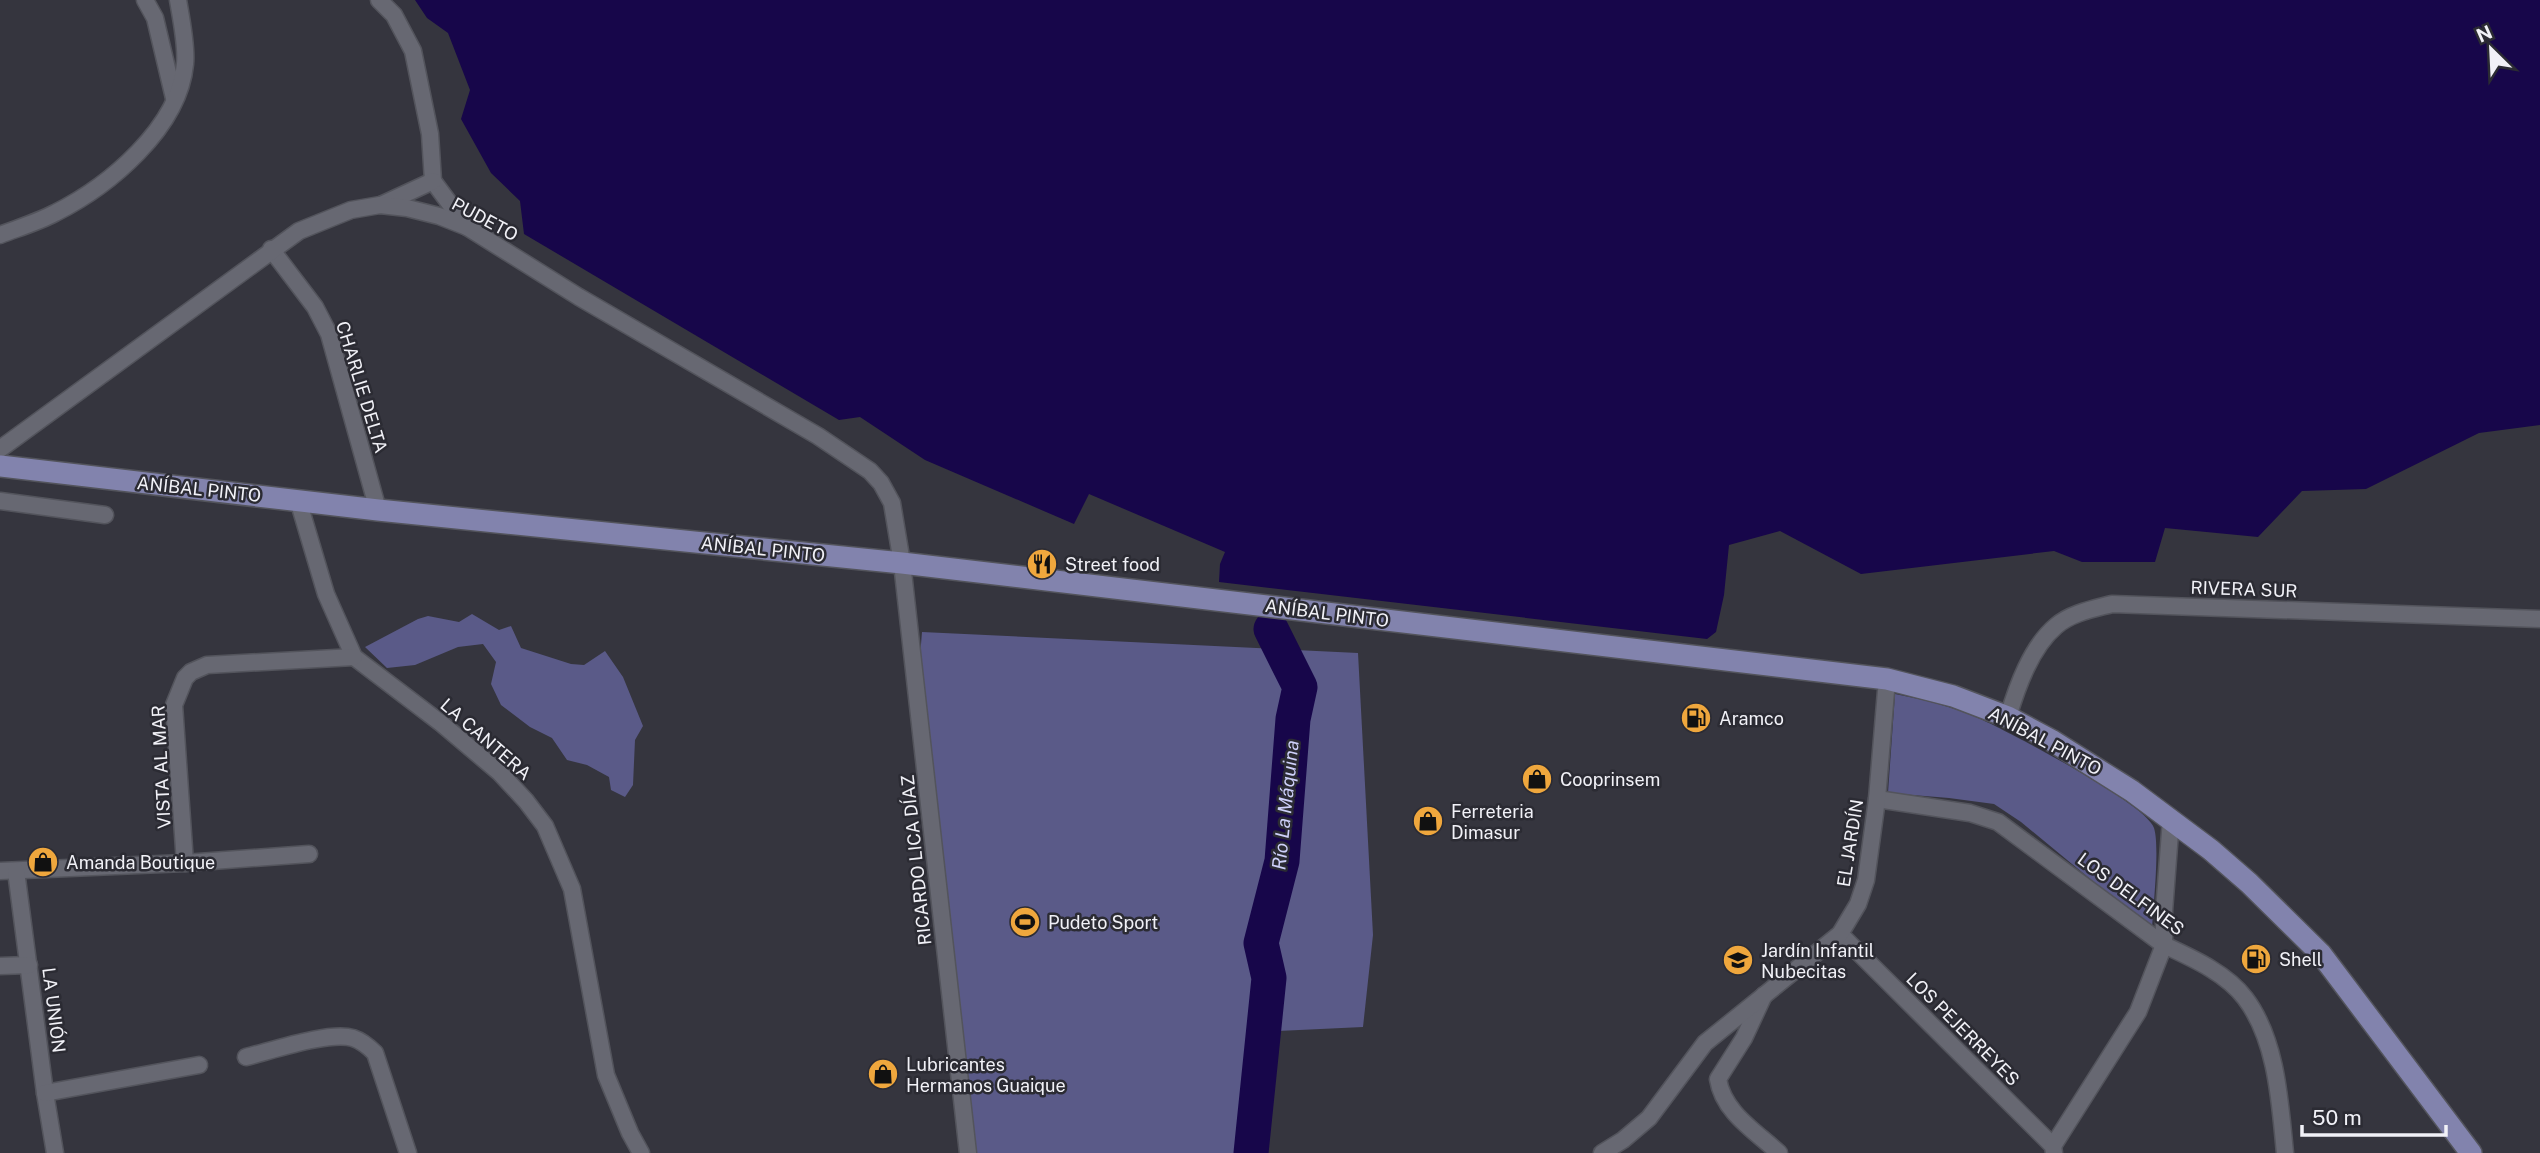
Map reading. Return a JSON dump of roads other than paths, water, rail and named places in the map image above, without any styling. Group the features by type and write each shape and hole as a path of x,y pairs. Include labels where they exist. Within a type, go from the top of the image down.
{"main road":[{"name":"ANÍBAL PINTO","path":"0,466 378,510 902,563 1887,679 1952,696 2008,717 2092,764 2171,819 2249,883 2321,954 2470,1153"}],"street":[{"path":"145,0 155,18 174,100"},
{"path":"0,235 55,213 106,181 140,152 160,128 174,100 185,64 177,0"},
{"path":"379,0 394,15 413,51 430,134 433,181 467,227"},
{"path":"380,205 433,181"},
{"name":"PUDETO","path":"0,449 299,231 351,210 380,205 407,208 467,227 579,297 818,436 870,471 881,483 892,503 902,563"},
{"name":"CHARLIE DELTA","path":"271,249 315,307 330,334 378,510"},
{"name":"LA CANTERA","path":"298,500 326,594 354,657 442,724 500,773 545,826 572,889 606,1075 641,1153"},
{"path":"0,501 105,515"},
{"name":"RICARDO LICA DÍAZ","path":"902,563 968,1153"},
{"name":"RIVERA SUR","path":"2008,717 2018,685 2033,656 2055,626 2087,611 2112,604 2540,619"},
{"name":"VISTA AL MAR","path":"185,863 174,705 185,678 199,667 229,662 354,657"},
{"name":"EL JARDÍN","path":"1602,1153 1625,1147 1705,1043 1840,934 1858,904 1867,880 1887,679"},
{"name":"LOS DELFINES","path":"1877,799 1970,813 1998,822 2164,945 2193,959 2224,979 2244,997 2255,1015 2272,1065 2281,1104 2285,1153"},
{"path":"2054,1149 2138,1012 2164,945 2171,819"},
{"path":"8,871 309,854"},
{"name":"LA UNIÓN","path":"8,871 29,965 55,1153"},
{"name":"LOS PEJERREYES","path":"1840,934 2054,1149"},
{"path":"0,966 29,965"},
{"path":"1765,993 1744,1038 1718,1079 1720,1094 1730,1110 1779,1153"},
{"path":"246,1057 333,1036 351,1037 364,1043 375,1053 408,1153"},
{"path":"45,1093 199,1065"}],"waterway":[{"name":"Río La Máquina","path":"1251,1153 1269,978 1261,943 1282,861 1293,719 1300,687 1271,629"}],"place":[{"name":"Street food","path":"1042,564"},
{"name":"Aramco","path":"1696,718"},
{"name":"Cooprinsem","path":"1537,779"},
{"name":"Ferreteria Dimasur","path":"1428,821"},
{"name":"Amanda Boutique","path":"43,862"},
{"name":"Pudeto Sport","path":"1025,922"},
{"name":"Shell","path":"2256,959"},
{"name":"Jardín Infantil Nubecitas","path":"1738,960"},
{"name":"Lubricantes Hermanos Guaique","path":"883,1074"}]}
